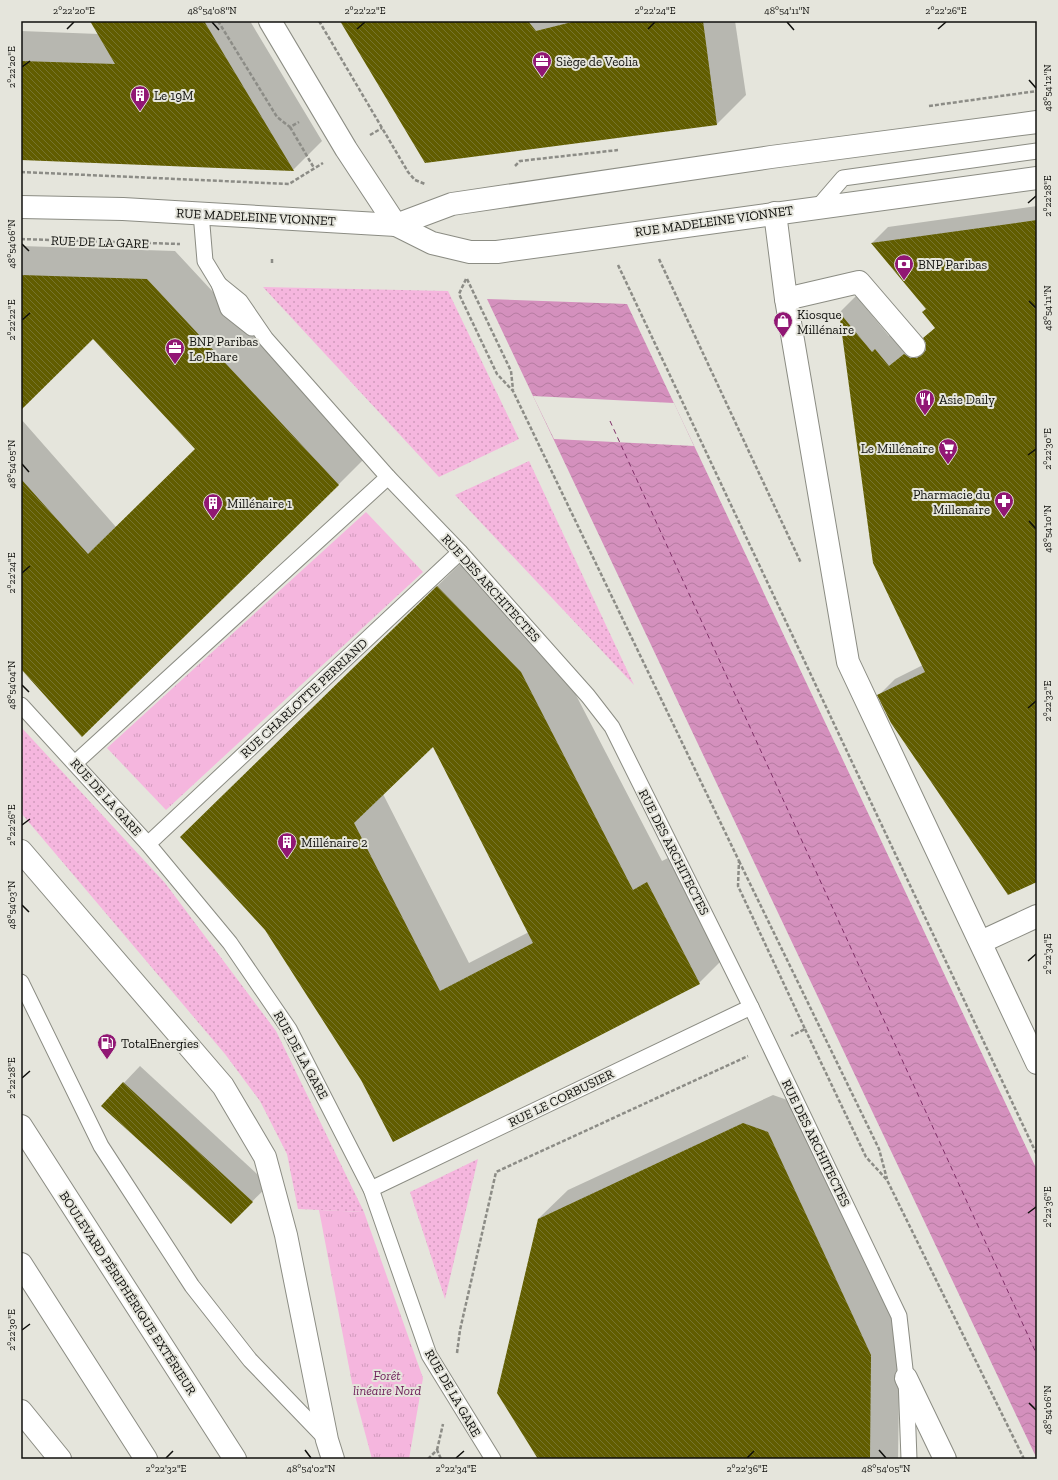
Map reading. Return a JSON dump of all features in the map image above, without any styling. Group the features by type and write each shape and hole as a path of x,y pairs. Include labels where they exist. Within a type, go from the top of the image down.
{"main road":[{"path":"270,21 346,149 396,225"},
{"name":"RUE MADELEINE VIONNET","path":"396,225 452,204 771,157 1037,122"},
{"name":"RUE MADELEINE VIONNET","path":"21,207 201,213 396,225 432,243 470,252 497,252 1037,178"},
{"path":"775,213 786,299 848,662 1037,1063"},
{"path":"786,299 859,282 914,346"},
{"path":"21,851 223,1086 265,1157 286,1235 330,1450"},
{"path":"981,942 1037,916"},
{"name":"BOULEVARD PÉRIPHÉRIQUE EXTÉRIEUR","path":"21,1126 235,1459"},
{"path":"21,1264 146,1459"},
{"path":"906,1378 945,1459"},
{"path":"21,1412 60,1459"}],"lane":[{"path":"818,207 843,178 1037,150"},
{"name":"RUE DES ARCHITECTES","path":"201,213 205,261 219,284 228,309 266,339 388,477 460,552 588,696 612,727 751,1007 899,1316 906,1378 908,1459"},
{"path":"75,763 388,477"},
{"name":"RUE CHARLOTTE PERRIAND","path":"148,844 460,552"},
{"name":"RUE DE LA GARE","path":"21,705 148,844 230,943 289,1029 371,1189 429,1355 493,1459"},
{"path":"21,982 101,1146 192,1286 250,1360 330,1450"},
{"name":"RUE LE CORBUSIER","path":"371,1189 751,1007"}],"path":[{"path":"218,21 277,117 290,127 314,168"},
{"path":"21,172 289,184 382,128 318,21"},
{"path":"290,127 323,110"},
{"name":"RUE DE LA GARE","path":"21,239 179,244"},
{"path":"272,257 272,263"},
{"path":"659,259 804,568"},
{"path":"618,265 1037,1155"},
{"path":"513,391 511,371 467,278 458,294 497,374 513,391 879,1149 887,1180 1024,1459"},
{"path":"739,861 738,886 866,1158 887,1180"},
{"path":"428,1459 437,1450 451,1392 460,1330 496,1172 805,1029"},
{"path":"437,1450 441,1459"}],"green space":[{"path":"263,287 448,291 519,439 439,477"},
{"path":"529,461 634,685 455,495"},
{"path":"366,512 423,572 166,810 107,748"},
{"path":"21,727 165,883 276,1031 364,1212 298,1209 287,1154 260,1101 225,1054 21,813"},
{"path":"478,1159 445,1299 410,1192"},
{"name":"Forêt linéaire Nord","path":"319,1210 364,1212 423,1378 409,1459 372,1459 353,1388"}],"water":[{"path":"487,299 627,304 1037,1170 1037,1459"}],"pier":[{"path":"533,396 674,403 694,446 554,439"}],"building":[{"name":"Le 19M","path":"90,21 204,21 294,171 21,160 21,61 115,64"},
{"name":"Siège de Veolia","path":"340,21 528,21 536,31 576,21 703,21 717,125 425,163"},
{"name":"Le Millénaire","path":"1037,220 1037,882 1008,895 891,723 877,695 925,672 873,563 839,312 872,352 875,349 889,366 904,354 910,358 917,358 926,350 926,343 923,338 935,328 922,312 926,309 871,243"},
{"name":"Millénaire 1","path":"21,275 147,279 339,485 82,737 21,669 21,479 88,554 195,449 93,339 21,410"},
{"name":"Millénaire 2","path":"437,586 521,672 633,890 647,882 700,984 393,1142 361,1080 265,930 180,837","holes":["433,747 533,943 440,991 354,823"]},
{"path":"123,1082 253,1202 231,1224 101,1106"},
{"path":"743,1123 768,1132 871,1355 870,1459 538,1459 497,1393 538,1219"}],"ferry route":[{"path":"610,421 1037,1355"}],"place":[{"name":"Siège de Veolia","path":"542,78"},
{"name":"Le 19M","path":"140,112"},
{"name":"BNP Paribas","path":"904,281"},
{"name":"Kiosque Millénaire","path":"783,338"},
{"name":"BNP Paribas Le Phare","path":"175,365"},
{"name":"Asie Daily","path":"925,416"},
{"name":"Le Millénaire","path":"948,465"},
{"name":"Pharmacie du Millenaire","path":"1004,518"},
{"name":"Millénaire 1","path":"213,520"},
{"name":"Millénaire 2","path":"287,859"},
{"name":"TotalEnergies","path":"107,1060"}]}
